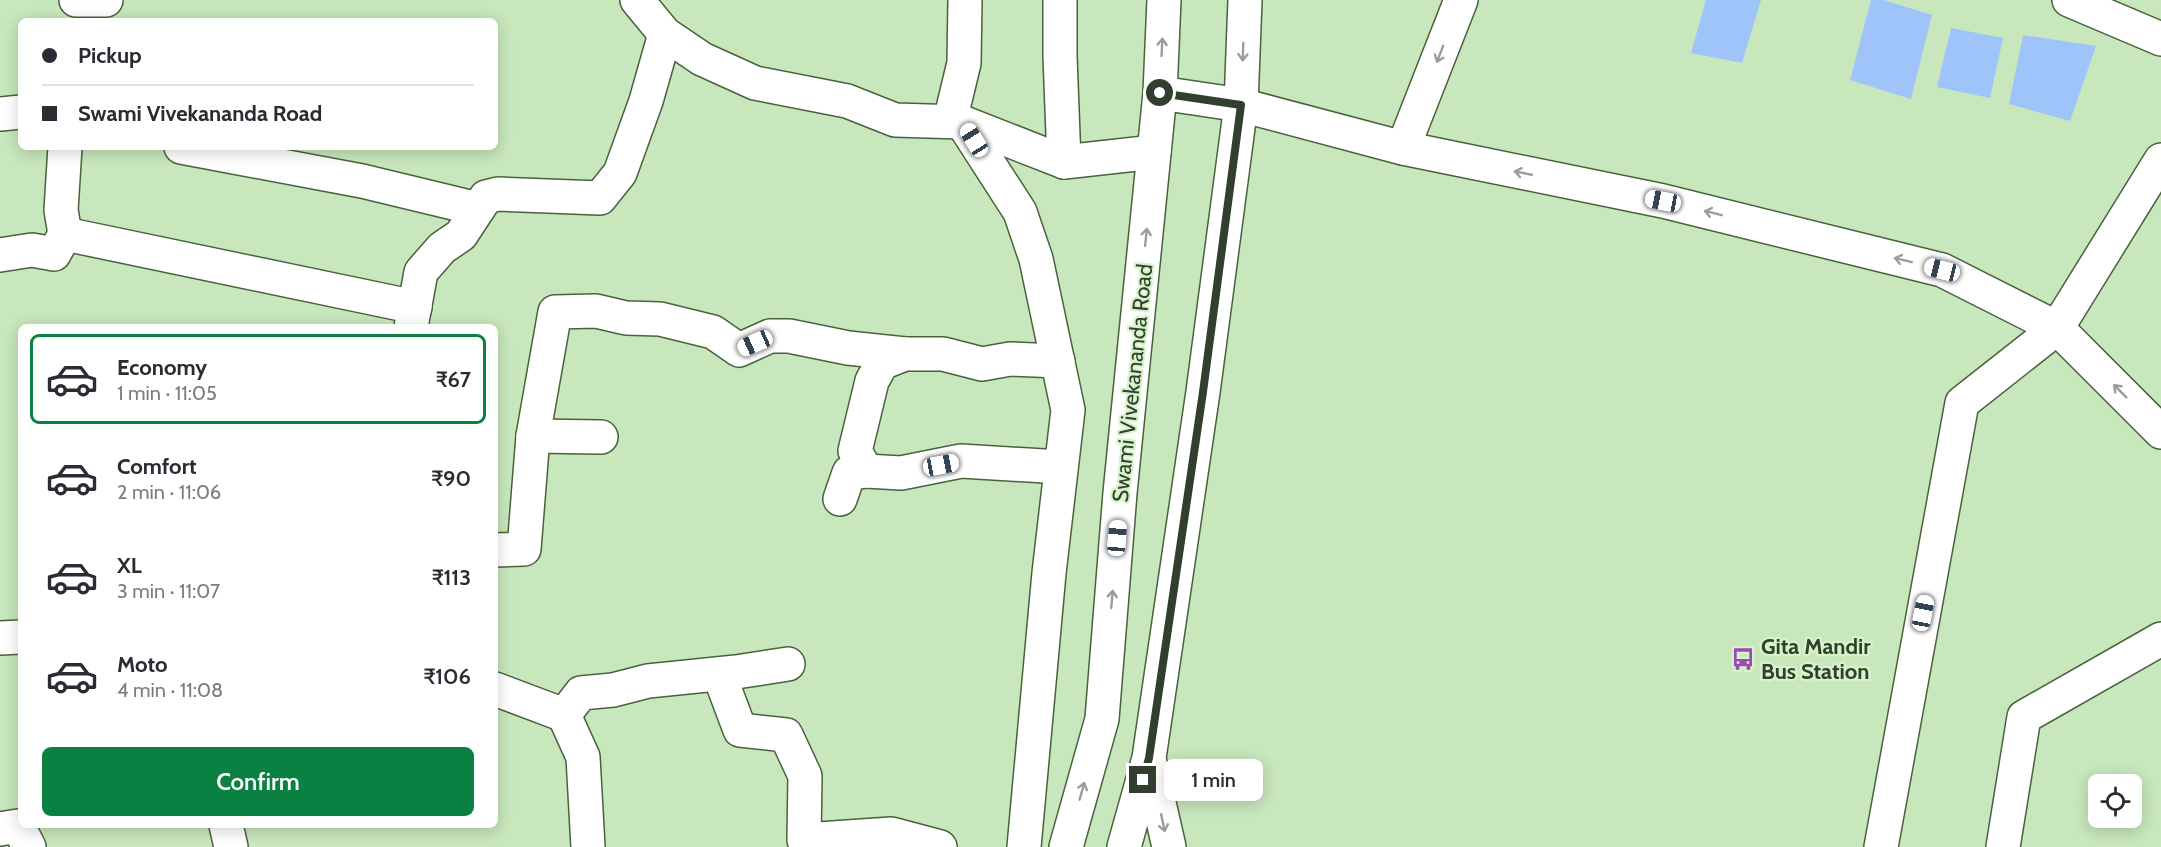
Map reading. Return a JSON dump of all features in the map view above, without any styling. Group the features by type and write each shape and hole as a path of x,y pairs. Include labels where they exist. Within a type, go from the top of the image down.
{"street":[{"path":"76,18 77,0 106,0"},
{"path":"638,0 665,34 702,59 755,83 847,101 895,120 956,121 1064,162 1154,152"},
{"path":"965,0 964,63 956,121 1020,212 1036,259 1068,410 1049,573 1024,847"},
{"path":"1060,0 1064,162"},
{"name":"Swami Vivekananda Road","path":"1066,847 1102,719 1120,493 1160,93 1164,0"},
{"path":"1124,847 1149,758 1203,392 1241,105 1245,0"},
{"path":"1403,148 1461,0"},
{"path":"2069,0 2161,39"},
{"path":"64,234 413,317 421,272 442,248 461,235 486,197 498,194 600,198 620,173 646,101 665,34"},
{"path":"1160,93 1241,105 1403,148 1663,201 1942,270 2057,328 2161,432"},
{"path":"0,114 18,112"},
{"path":"0,255 32,250 54,254 64,234 61,210 65,150"},
{"path":"197,150 362,181 478,209"},
{"path":"1881,847 1962,403 2057,328 2161,160"},
{"path":"498,550 524,549 546,306 596,311 626,318 660,319 713,332 739,350 770,336 789,336 848,348 905,354 943,354 982,364 1010,359 1058,361"},
{"path":"866,471 855,451 872,381 882,363 905,354"},
{"path":"533,436 601,437"},
{"path":"840,499 849,473 866,471 901,473 961,461 1061,467"},
{"path":"0,638 18,637"},
{"path":"2003,847 2024,717 2161,639"},
{"path":"564,715 581,693 613,690 648,681 788,664"},
{"path":"719,674 741,730 786,735 805,776 792,843 891,834 940,847"},
{"path":"498,690 564,715 583,757 588,847"},
{"path":"1149,758 1169,847"},
{"path":"0,830 18,826"},
{"path":"19,828 29,847"},
{"path":"227,828 231,847"}],"building":[{"path":"1706,0 1761,0 1742,63 1691,53"},
{"path":"1871,0 1884,0 1932,15 1911,99 1850,80"},
{"path":"1951,28 2003,38 1990,98 1937,87"},
{"path":"2023,35 2096,46 2070,121 2009,104"}],"place":[{"name":"Gita Mandir Bus Station","path":"1743,659"}],"route":[{"path":"1143,780 1149,758 1203,392 1241,105 1160,93"}]}
